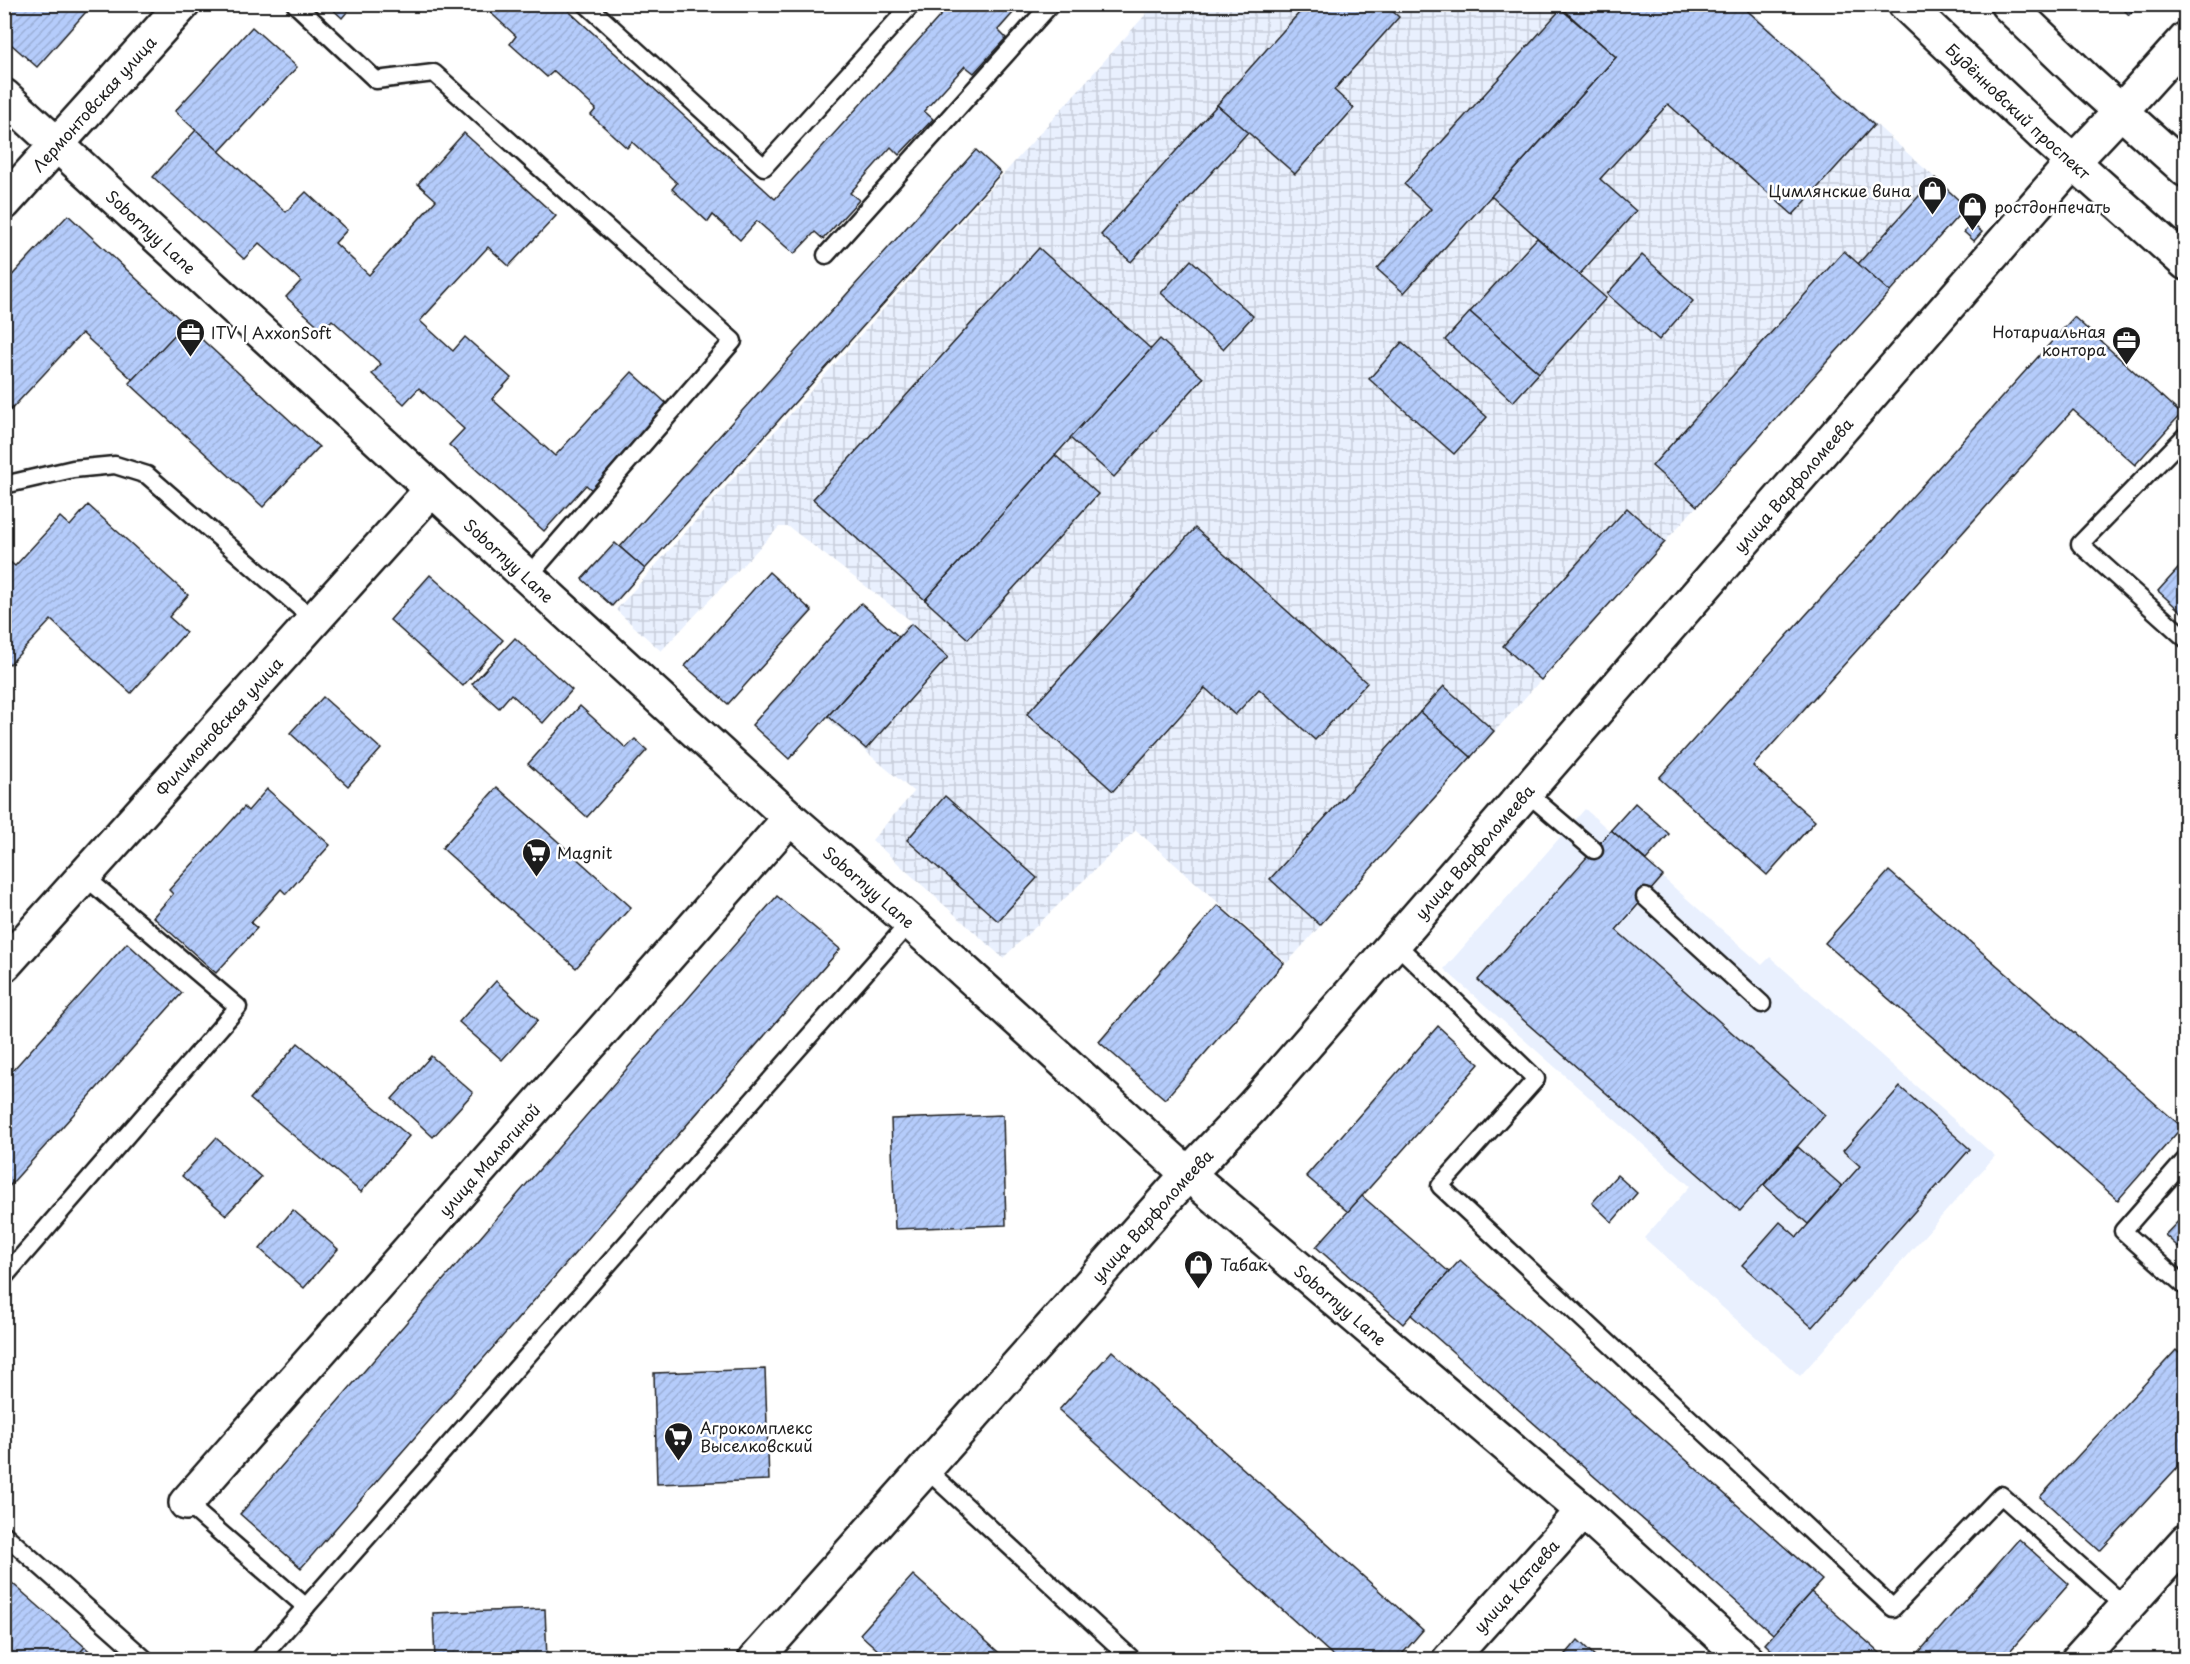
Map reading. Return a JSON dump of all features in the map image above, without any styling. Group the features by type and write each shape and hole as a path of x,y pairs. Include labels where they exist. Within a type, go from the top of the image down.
{"street":[{"name":"Лермонтовская улица","path":"4,203 183,4"},
{"name":"Будённовский проспект","path":"1905,4 2073,162 2186,263"},
{"path":"2007,4 2186,170"},
{"name":"улица Варфоломеева","path":"755,1659 1188,1174 1253,1106 2073,162 2186,39"},
{"name":"Sobornyy Lane","path":"4,96 790,818 910,922 1188,1174 1583,1511 1736,1656"},
{"name":"Филимоновская улица","path":"4,965 432,489"},
{"name":"улица Малюгиной","path":"186,1503 790,818"},
{"name":"улица Катаева","path":"1449,1659 1583,1511"},
{"path":"2078,1659 2186,1542"}],"lane":[{"path":"295,4 376,80 434,73 733,341 528,578"},
{"path":"586,4 765,167 912,4"},
{"path":"826,255 1051,4"},
{"path":"2186,435 2080,544 2186,639"},
{"path":"4,485 73,470 115,465 147,475 314,620"},
{"path":"1526,792 1594,850"},
{"path":"4,1277 238,1007 84,876"},
{"path":"1645,897 1762,1004"},
{"path":"259,1659 910,922"},
{"path":"1395,943 1536,1079 1440,1186 1893,1608 2001,1495 2126,1607"},
{"path":"2186,1159 2123,1231 2186,1287"},
{"path":"927,1469 1133,1659"},
{"path":"186,1503 306,1607"},
{"path":"4,1534 146,1659"}],"shaded area":[{"path":"1154,5 1744,5 1966,206 1287,963 1136,830 1003,958 872,840 914,792 825,717 911,621 789,527 779,527 661,651 616,610"},
{"path":"1585,809 1762,965 1770,957 1995,1156 1800,1376 1644,1238 1690,1186 1444,969"}],"building":[{"path":"4,4 93,4 37,67 4,38"},
{"path":"327,4 354,4 342,18"},
{"path":"481,4 561,4 775,199 951,4 1021,4 998,30 1006,38 974,73 965,66 924,111 933,119 899,155 891,147 850,193 859,200 823,239 815,232 794,254 757,221 740,240 713,215 708,222 672,189 677,183 632,142 627,148 591,115 596,109 554,71 547,77 510,44 516,36"},
{"path":"1307,4 1384,4 1399,17 1334,90 1354,108 1295,174 1217,105"},
{"path":"1557,4 1740,4 1874,125 1793,215 1668,104 1600,179 1636,211 1579,275 1491,196 1616,57"},
{"path":"2118,4 2138,4 2129,15"},
{"path":"1561,9 1616,57 1404,293 1377,269 1431,209 1404,184"},
{"path":"252,27 297,67 219,152 175,111"},
{"path":"1217,105 1248,132 1131,262 1101,235"},
{"path":"196,130 286,212 306,192 347,230 335,243 369,275 436,200 418,184 464,133 556,216 509,266 488,247 420,321 453,351 465,337 511,378 492,399 555,456 632,372 677,413 600,497 586,485 544,531 449,445 464,429 419,388 404,404 372,374 381,364 332,320 323,330 286,297 301,281 259,243 244,259 153,177"},
{"path":"976,150 1001,173 645,569 620,547"},
{"path":"1935,178 1966,207 1890,292 1858,264"},
{"path":"68,215 185,324 133,380 82,333 4,417 4,284"},
{"name":"ростдонпечать","path":"1972,224 1982,232 1974,241 1964,232"},
{"path":"1537,238 1606,298 1539,373 1470,312"},
{"path":"1039,248 1151,349 925,600 813,499"},
{"path":"1844,251 1890,292 1697,506 1652,466"},
{"path":"1642,255 1693,301 1659,340 1607,294"},
{"path":"1191,260 1253,316 1223,349 1161,293"},
{"path":"1470,312 1539,373 1513,402 1445,340"},
{"path":"2074,317 2181,414 2135,465 2073,410 1753,766 1815,821 1767,875 1659,778"},
{"path":"185,324 319,447 263,507 129,383"},
{"path":"1160,339 1203,378 1114,477 1070,438"},
{"path":"1402,342 1487,417 1454,454 1369,379"},
{"path":"1055,455 1098,494 968,639 925,600"},
{"path":"88,505 188,595 169,617 186,632 131,693 51,620 10,664 4,659 4,557 15,566 60,517 70,526"},
{"path":"1627,508 1665,542 1541,680 1503,646"},
{"path":"1195,528 1367,683 1315,740 1259,689 1235,715 1205,688 1113,791 1027,714"},
{"path":"615,543 645,569 612,606 582,579"},
{"path":"2186,560 2186,616 2158,591"},
{"path":"769,572 812,611 728,704 685,666"},
{"path":"430,575 503,640 463,686 390,620"},
{"path":"861,603 899,637 789,759 752,725"},
{"path":"911,624 948,657 866,749 828,716"},
{"path":"515,638 572,690 543,723 511,694 499,708 472,684"},
{"path":"1444,686 1494,731 1471,757 1420,712"},
{"path":"323,697 381,749 348,786 290,733"},
{"path":"580,706 626,748 635,739 647,750 587,817 528,764"},
{"path":"1420,712 1471,757 1320,925 1270,879"},
{"name":"Magnit","path":"497,787 631,907 576,968 442,848"},
{"path":"267,789 330,845 286,894 281,889 251,923 257,928 216,973 153,917 173,894 169,890 244,807 248,811"},
{"path":"945,796 1037,878 998,921 907,840"},
{"path":"1635,803 1669,834 1646,860 1611,830"},
{"path":"1611,830 1663,876 1616,930 1825,1115 1740,1211 1478,980"},
{"path":"1889,871 2182,1127 2118,1200 1825,943"},
{"path":"777,896 840,949 301,1568 240,1514"},
{"path":"1218,905 1284,963 1165,1099 1099,1042"},
{"path":"127,943 182,993 4,1192 4,1080"},
{"path":"496,981 538,1020 502,1060 459,1022"},
{"path":"1438,1026 1479,1064 1348,1212 1306,1176"},
{"path":"298,1043 409,1136 361,1192 250,1099"},
{"path":"431,1056 473,1093 433,1137 392,1099"},
{"path":"1900,1087 1970,1149 1812,1327 1742,1265 1780,1222 1797,1237 1860,1166 1843,1151"},
{"path":"1003,1115 1006,1225 895,1229 891,1119"},
{"path":"216,1138 261,1177 226,1215 182,1176"},
{"path":"1798,1147 1842,1186 1808,1224 1764,1185"},
{"path":"1617,1175 1637,1193 1612,1222 1592,1203"},
{"path":"1362,1196 1449,1272 1403,1324 1316,1247"},
{"path":"293,1210 338,1249 304,1288 260,1249"},
{"path":"2186,1213 2186,1254 2165,1235"},
{"path":"1460,1260 1822,1580 1773,1634 1411,1315"},
{"path":"2176,1350 2186,1360 2186,1458 2100,1551 2040,1497"},
{"path":"1112,1351 1423,1630 1397,1660 1338,1660 1059,1410"},
{"path":"765,1369 769,1480 657,1484 654,1373"},
{"path":"2019,1539 2069,1584 2002,1660 1912,1660"},
{"path":"913,1575 1007,1660 889,1660 860,1634"},
{"path":"4,1576 85,1647 73,1660 4,1660"},
{"path":"1811,1592 1888,1660 1783,1660 1765,1644"},
{"path":"545,1609 547,1660 435,1660 433,1613"},
{"path":"1578,1640 1599,1660 1561,1660"},
{"path":"85,1647 99,1660 73,1660"}],"place":[{"name":"Цимлянские вина","path":"1932,216"},
{"name":"ростдонпечать","path":"1973,232"},
{"name":"ITV | AxxonSoft","path":"190,358"},
{"name":"Нотариальная контора","path":"2127,366"},
{"name":"Magnit","path":"536,878"},
{"name":"Табак","path":"1199,1290"},
{"name":"Агрокомплекс Выселковский","path":"679,1462"}]}
